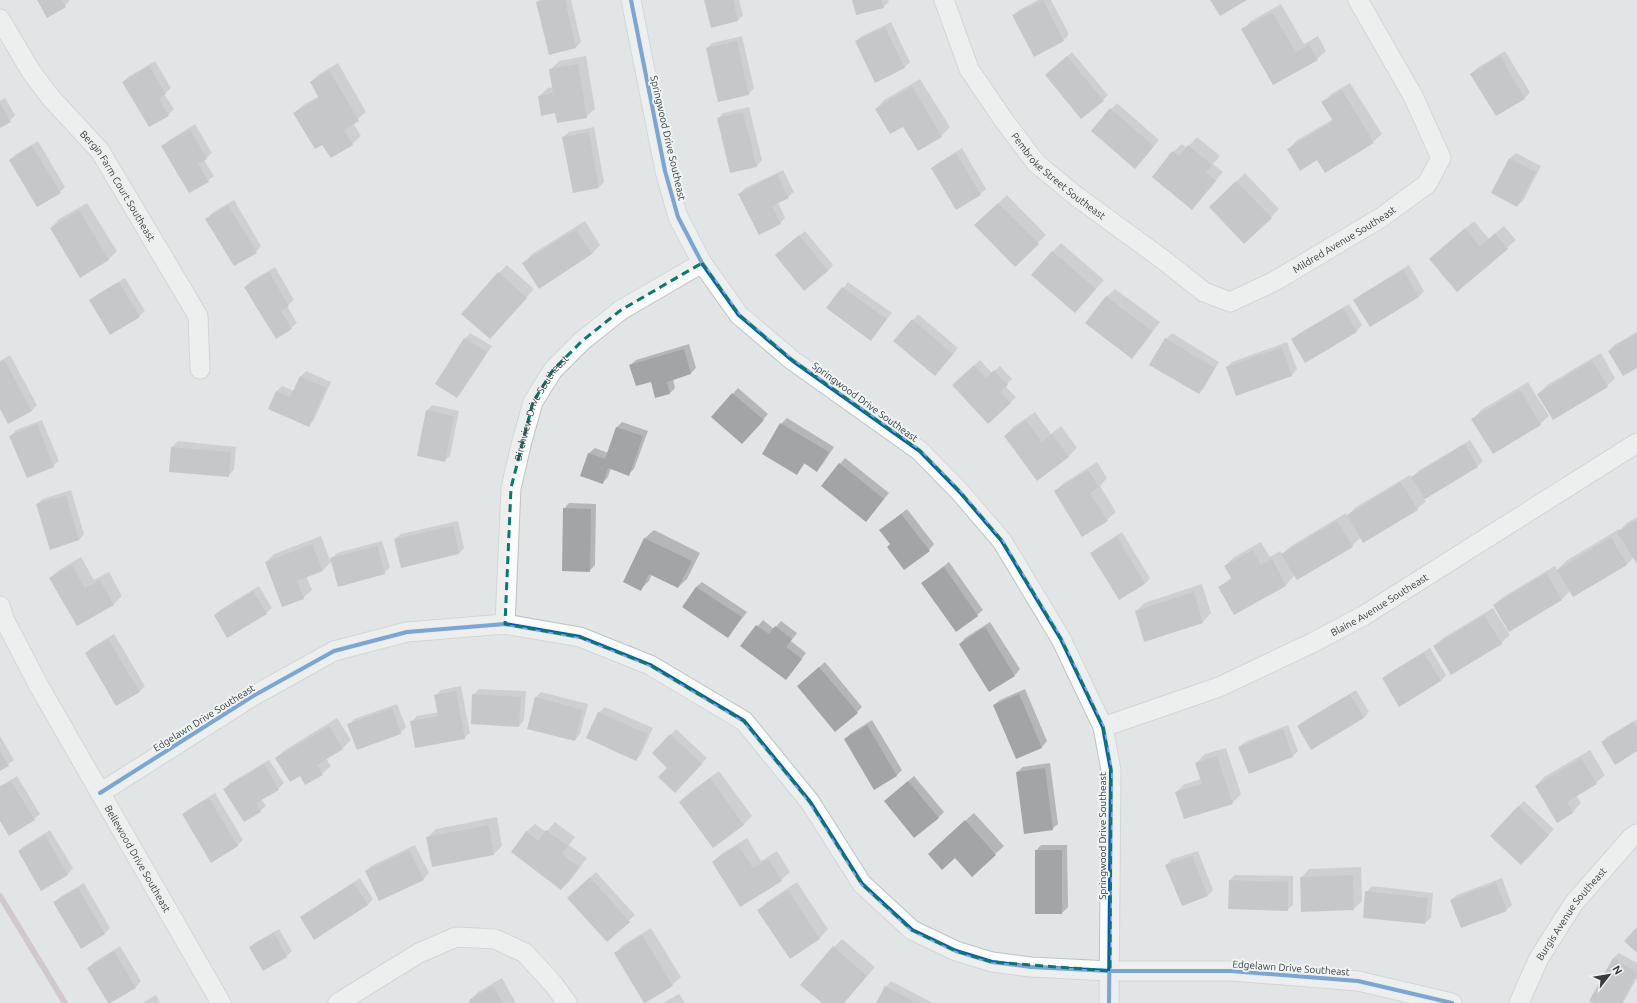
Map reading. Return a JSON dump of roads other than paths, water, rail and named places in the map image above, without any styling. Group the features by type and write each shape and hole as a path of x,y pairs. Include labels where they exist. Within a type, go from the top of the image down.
{"street":[{"name":"Springwood Drive Southeast","path":"632,0 666,172 678,217 702,263 739,314 792,360 920,451 960,492 1002,541 1061,639 1102,727 1111,770 1109,1003"},
{"name":"Pembroke Street Southeast","path":"944,0 970,69 1003,119 1036,163 1082,200 1165,260 1204,292 1230,302"},
{"name":"Mildred Avenue Southeast","path":"1230,302 1275,281 1382,217 1427,184 1441,158 1413,96 1358,0"},
{"name":"Bergin Farm Court Southeast","path":"0,19 32,73 51,98 100,151 198,316 200,369"},
{"name":"Birchview Drive Southeast","path":"505,624 511,488 533,402 553,370 582,341 620,310 702,263"},
{"name":"Blaine Avenue Southeast","path":"1102,727 1219,686 1312,643 1363,616 1637,443"},
{"name":"Bellewood Drive Southeast","path":"0,606 4,619 40,688 221,1003"},
{"name":"Edgelawn Drive Southeast","path":"100,794 253,696 334,651 407,632 505,624 580,637 650,665 744,721 810,802 862,884 912,930 956,951 992,962 1031,967 1110,971 1231,971 1358,981 1452,1003"},
{"name":"Burgis Avenue Southeast","path":"1519,1003 1539,958 1574,903 1631,838 1637,834"},
{"path":"338,1003 419,953 456,938 495,938 525,953 568,1003"}],"waterway":[{"path":"0,896 65,1003"}]}
